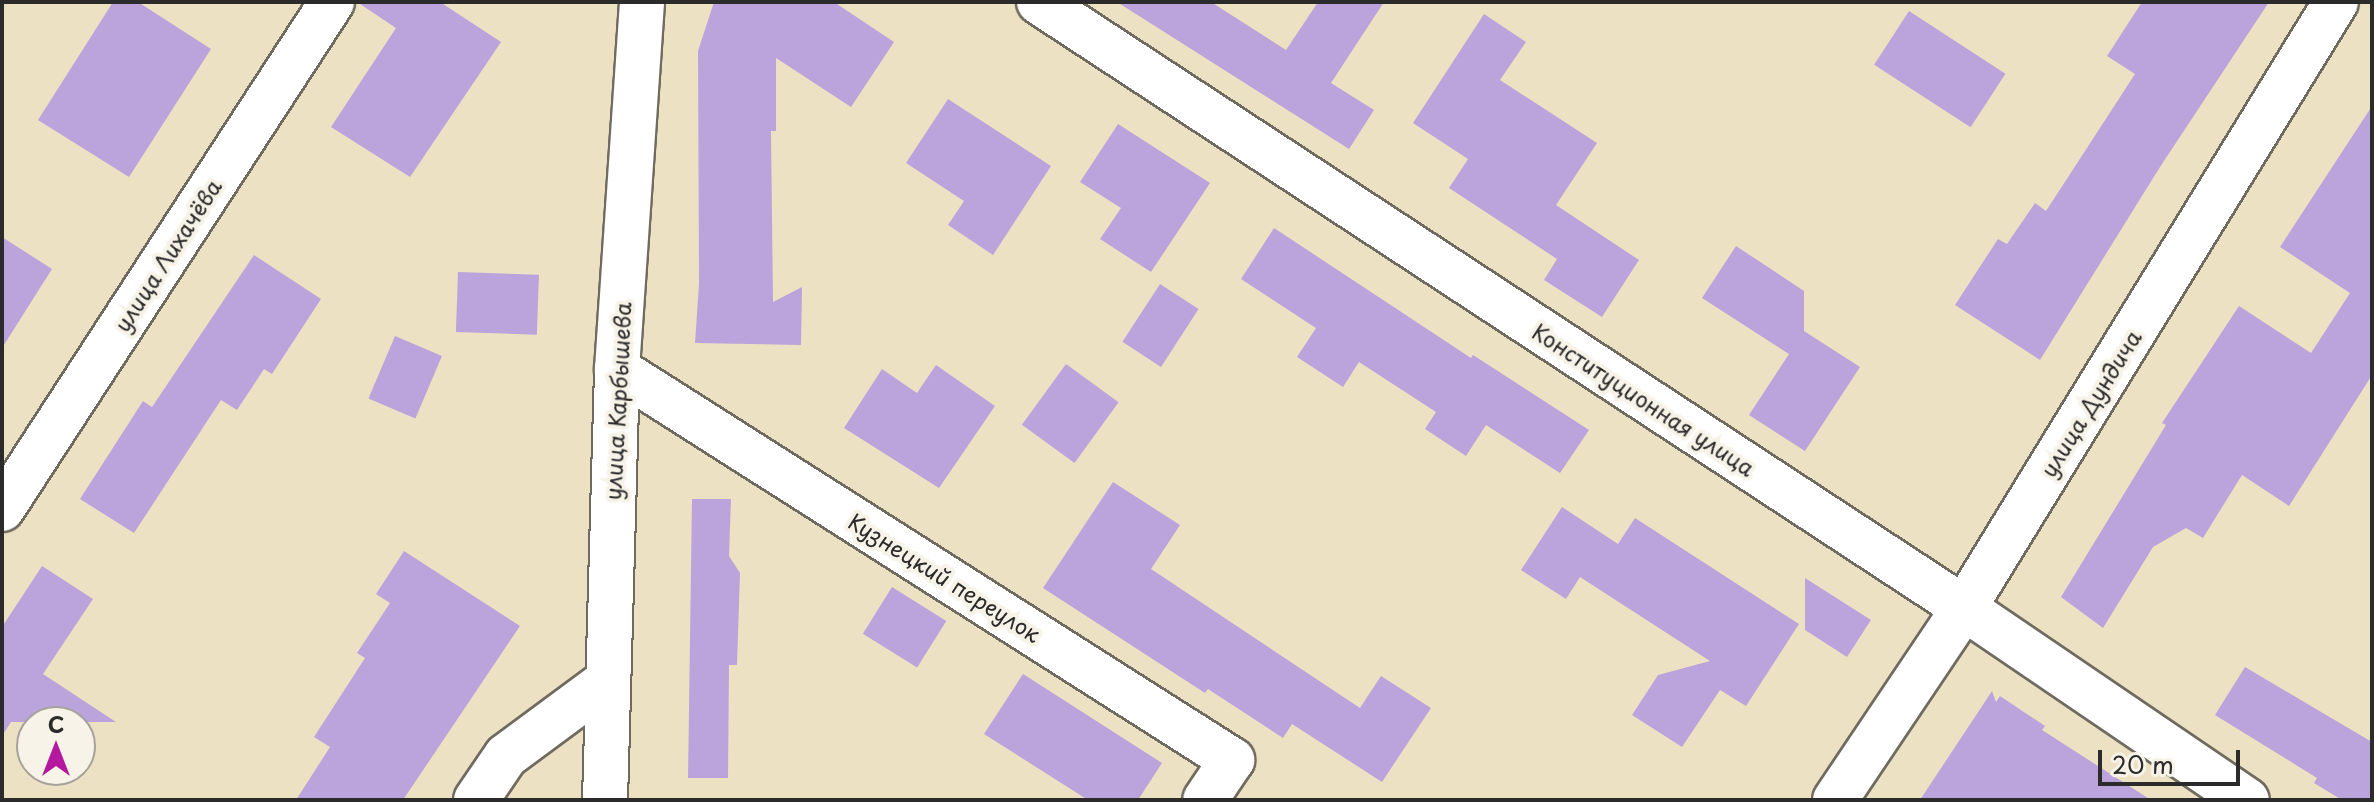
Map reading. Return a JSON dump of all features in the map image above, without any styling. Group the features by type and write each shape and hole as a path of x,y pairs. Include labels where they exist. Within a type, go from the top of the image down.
{"street":[{"name":"улица Лихачёва","path":"2,509 332,2"},
{"name":"улица Карбышева","path":"605,800 617,369 642,2"},
{"name":"Конституционная улица","path":"1039,2 1964,608 2247,800"},
{"name":"улица Дундича","path":"1835,800 1964,608 2336,2"},
{"name":"Кузнецкий переулок","path":"617,369 1232,760 1205,800"},
{"path":"476,800 506,756 606,682"}],"building":[{"path":"113,2 138,2 211,49 129,177 38,120"},
{"path":"357,2 440,2 501,42 410,177 331,127 396,28"},
{"path":"714,2 834,2 894,42 851,107 776,58 776,131 771,131 773,302 802,287 801,345 695,343 699,284 698,51"},
{"path":"1117,2 1211,2 1286,50 1318,2 1384,2 1331,83 1374,110 1349,149"},
{"path":"2142,2 2269,2 2160,167 2040,360 1955,305 1998,239 2007,244 2035,203 2046,211 2135,74 2107,56"},
{"path":"1909,11 2005,74 1971,127 1874,65"},
{"path":"1484,14 1526,42 1500,80 1597,143 1556,205 1639,260 1602,317 1544,280 1557,259 1449,188 1468,159 1413,123"},
{"path":"948,99 1051,166 993,255 948,225 964,201 906,163"},
{"path":"2372,106 2372,375 2289,506 2242,475 2203,538 2186,528 2153,547 2103,628 2061,597 2166,425 2162,423 2239,306 2311,353 2350,293 2280,247"},
{"path":"1118,124 1210,183 1151,272 1100,239 1121,208 1080,182"},
{"path":"1274,228 1471,358 1473,355 1589,430 1560,473 1486,425 1466,456 1425,429 1436,412 1359,362 1343,387 1297,357 1316,328 1241,279"},
{"path":"2,237 52,269 2,348"},
{"path":"1736,246 1804,291 1804,331 1860,367 1805,451 1749,415 1789,354 1702,298"},
{"path":"254,255 321,299 272,374 264,369 237,410 221,400 134,533 80,499 143,401 152,407"},
{"path":"458,272 539,275 537,335 456,332"},
{"path":"1160,284 1199,309 1161,367 1122,342"},
{"path":"395,336 442,356 415,419 368,399"},
{"path":"1066,364 1119,402 1075,463 1022,425"},
{"path":"936,365 995,406 939,488 844,428 882,369 917,393"},
{"path":"1113,482 1180,525 1151,569 1360,708 1381,676 1431,708 1382,782 1292,724 1283,738 1208,689 1205,693 1043,588"},
{"path":"692,499 731,499 729,556 740,573 737,665 729,665 728,778 688,778"},
{"path":"1562,507 1618,544 1635,518 1799,624 1746,706 1720,690 1682,747 1632,715 1658,675 1710,661 1580,577 1566,599 1521,570"},
{"path":"404,551 520,626 403,800 296,800 330,747 314,737 365,658 357,653 390,603 376,594"},
{"path":"42,566 93,599 43,674 92,706 16,706 16,722 11,722 2,736 2,627"},
{"path":"1805,578 1871,620 1847,657 1805,630"},
{"path":"892,587 946,621 917,668 863,634"},
{"path":"2245,667 2372,742 2372,800 2342,800 2314,783 2317,778 2215,715"},
{"path":"1023,674 1162,763 1138,800 1088,800 984,734"},
{"path":"1992,691 1996,702 2000,696 2045,726 2042,730 2151,800 1920,800"},
{"path":"96,709 116,722 96,722"}]}
